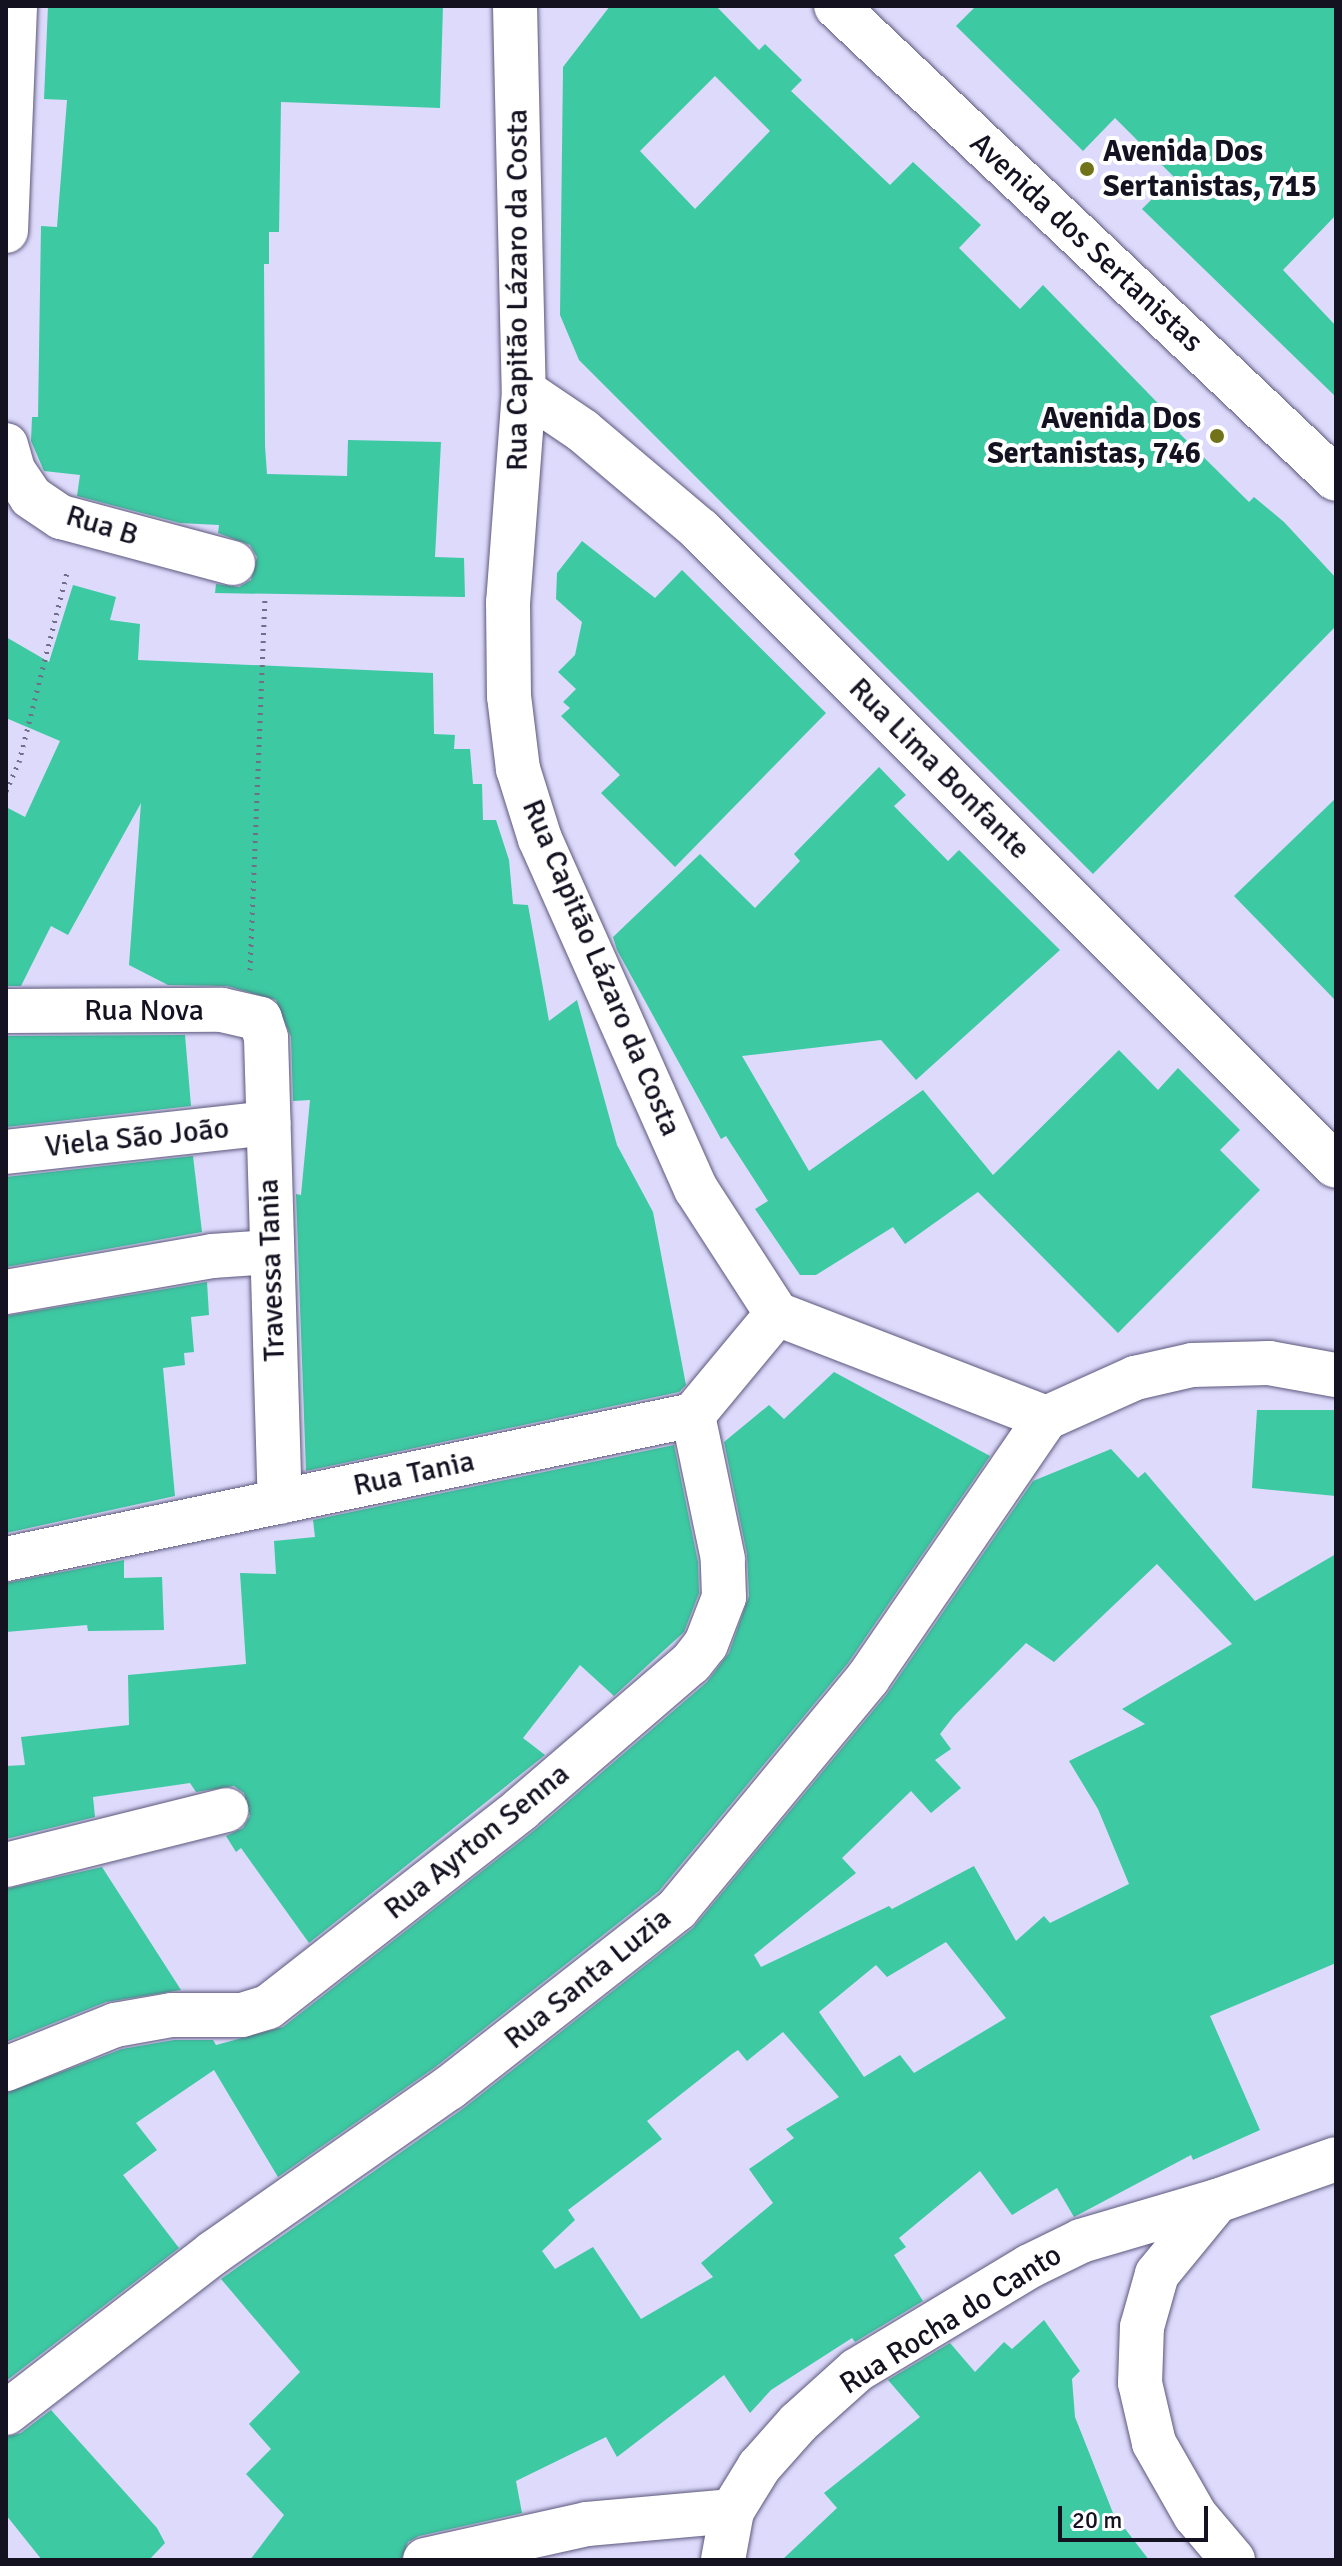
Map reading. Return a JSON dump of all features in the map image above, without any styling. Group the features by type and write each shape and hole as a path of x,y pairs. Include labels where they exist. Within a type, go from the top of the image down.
{"street":[{"path":"6,231 15,6"},
{"name":"Rua Capitão Lázaro da Costa","path":"515,6 524,391 508,602 509,696 518,769 540,839 696,1189 777,1314"},
{"name":"Avenida dos Sertanistas","path":"836,6 1336,479"},
{"name":"Rua Lima Bonfante","path":"524,391 583,431 700,530 1336,1166"},
{"name":"Rua B","path":"6,445 13,470 31,497 80,522 233,563"},
{"name":"Rua Nova","path":"6,1011 257,1026"},
{"name":"Travessa Tania","path":"257,1026 268,1123 280,1502"},
{"name":"Viela São João","path":"6,1152 268,1123"},
{"path":"6,1292 212,1256 271,1252"},
{"path":"693,1415 777,1314 1046,1418 1135,1378 1192,1365 1269,1363 1336,1375"},
{"name":"Rua Tania","path":"6,1559 693,1415"},
{"name":"Rua Ayrton Senna","path":"6,2069 115,2025 172,2015 242,2015 268,2007 521,1809 691,1663 706,1644 724,1597 723,1559 693,1415"},
{"name":"Rua Santa Luzia","path":"6,2413 213,2253 473,2070 677,1909 868,1678 1046,1418"},
{"path":"6,1865 226,1810"},
{"path":"1233,2560 1195,2515 1154,2443 1140,2383 1142,2327 1157,2274 1217,2201 1336,2159"},
{"name":"Rua Rocha do Canto","path":"723,2560 732,2511 759,2467 798,2423 857,2370 1030,2266 1081,2241 1217,2201"},
{"path":"425,2560 520,2535 732,2511"}],"path":[{"path":"6,791 19,762 80,522"},
{"path":"233,563 266,568 257,1026"}],"building":[{"path":"48,6 443,6 440,108 281,102 279,232 269,232 269,264 264,264 265,446 267,474 347,476 348,440 441,442 435,557 464,558 465,597 215,593 216,584 239,587 251,580 257,557 250,545 218,533 219,525 180,523 77,496 80,475 44,471 31,441 32,417 38,417 41,226 57,227 67,100 44,99"},
{"path":"610,6 716,6 759,50 765,44 802,80 791,91 890,185 913,162 981,225 959,248 1020,309 1043,285 1183,429 1179,433 1249,502 1254,497 1284,522 1336,578 1336,626 1093,874 579,360 560,315 563,67","holes":["715,76 770,131 695,209 640,151"]},
{"path":"976,6 1336,6 1336,215 1283,270 1336,326 1336,397 1142,209 1174,177 1115,118 1083,151 956,26"},
{"path":"582,541 655,598 682,570 826,713 675,867 601,793 620,775 561,716 570,708 563,702 576,689 558,672 575,655 582,622 556,599 557,573"},
{"path":"73,585 116,597 110,620 140,624 138,660 433,673 434,734 455,735 454,749 470,749 473,784 482,784 483,820 496,820 509,860 513,904 528,905 549,1021 577,1000 617,1145 653,1212 686,1385 679,1392 306,1471 296,1194 301,1195 310,1100 293,1101 291,1037 276,1000 227,986 168,985 129,965 141,803 68,935 51,926 21,986 6,986 6,807 25,817 60,741 6,718 6,637 49,662"},
{"path":"879,767 906,795 894,806 948,861 959,850 1060,950 916,1080 881,1040 742,1056 809,1171 923,1090 993,1175 1119,1050 1158,1090 1178,1068 1240,1130 1220,1150 1260,1190 1118,1333 978,1192 905,1244 893,1227 816,1275 800,1275 755,1209 768,1201 726,1136 721,1139 617,950 613,937 700,854 755,908 800,861 794,854"},
{"path":"1336,798 1336,1001 1234,896"},
{"path":"185,1035 191,1106 6,1127 6,1036"},
{"path":"193,1156 202,1232 6,1267 6,1177"},
{"path":"207,1282 209,1315 191,1317 194,1352 184,1353 185,1365 163,1368 175,1496 6,1533 6,1316"},
{"path":"834,1372 990,1456 848,1663 659,1891 434,2068 278,2177 214,2070 136,2123 157,2150 123,2175 179,2248 6,2381 6,2093 122,2049 174,2040 213,2040 216,2045 283,2027 536,1829 707,1682 729,1653 749,1596 747,1554 724,1442 769,1405 784,1419"},
{"path":"1257,1410 1336,1410 1336,1496 1252,1488"},
{"path":"674,1445 698,1562 699,1593 684,1632 614,1696 580,1665 523,1738 545,1755 309,1943 241,1848 236,1852 226,1836 243,1828 250,1816 244,1793 234,1786 196,1792 190,1783 93,1797 95,1817 6,1839 6,1766 25,1765 21,1737 129,1725 128,1675 246,1664 240,1573 276,1574 274,1541 315,1537 313,1520"},
{"path":"1111,1449 1138,1478 1145,1472 1255,1601 1336,1554 1336,1963 1210,2016 1260,2130 1193,2160 1191,2155 1074,2217 1057,2188 1012,2215 980,2171 899,2238 906,2247 894,2255 923,2301 855,2342 852,2338 771,2390 750,2413 724,2375 617,2457 606,2437 516,2481 522,2513 419,2536 408,2542 401,2560 250,2560 284,2515 246,2474 271,2449 249,2424 300,2372 221,2279 464,2108 693,1928 887,1694 1033,1481","holes":["1157,1564 1232,1644 1122,1709 1145,1724 1069,1761 1098,1809 1129,1884 1050,1923 1044,1916 1016,1941 974,1866 892,1909 889,1906 761,1967 754,1955 856,1873 842,1858 911,1791 931,1813 961,1788 935,1760 951,1749 940,1734 954,1716 1026,1643 1054,1662","946,1942 1006,2018 914,2073 900,2055 864,2077 819,2012 876,1965 887,1977","783,2032 839,2097 786,2129 794,2138 749,2169 773,2203 701,2263 713,2277 641,2319 593,2247 555,2269 542,2251 575,2220 568,2210 662,2139 647,2121 738,2050 747,2061"]},
{"path":"124,1560 124,1578 162,1577 164,1630 88,1631 87,1625 6,1632 6,1583"},
{"path":"102,1867 181,1990 106,2002 6,2042 6,1889"},
{"path":"1044,2320 1080,2371 1072,2379 1075,2417 1113,2513 1149,2560 782,2560 837,2508 824,2493 920,2417 888,2380 950,2343 975,2372 1004,2342 1012,2349"},
{"path":"51,2410 157,2528 165,2543 149,2560 42,2560 6,2515 6,2437 21,2433"}],"place":[{"name":"Avenida Dos Sertanistas, 715","path":"1087,169"},
{"name":"Avenida Dos Sertanistas, 746","path":"1217,436"}]}
